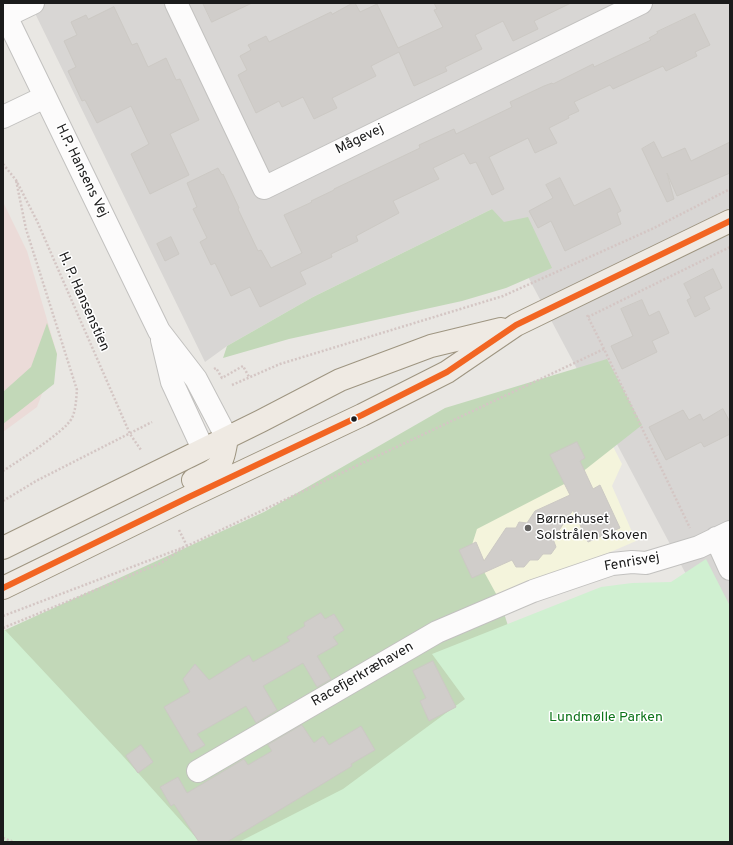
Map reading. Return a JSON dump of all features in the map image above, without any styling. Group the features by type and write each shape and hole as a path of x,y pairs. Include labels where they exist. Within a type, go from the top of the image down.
{"main road":[{"path":"3,588 48,566 228,469 362,415 447,372 516,326 730,221"},
{"path":"3,548 227,438 340,380 431,346 516,326"},
{"path":"227,438 224,455 228,469"},
{"path":"203,449 228,469"}],"street":[{"path":"4,13 33,3"},
{"name":"Mågevej","path":"176,3 264,188 641,3"},
{"name":"H.P. Hansens Vej","path":"4,13 159,331 196,379 227,438"},
{"path":"3,117 45,97"},
{"name":"H.P. Hansens Vej","path":"159,331 172,382 203,449"},
{"path":"715,539 730,568"},
{"name":"Fenrisvej","path":"533,591 612,564 632,562 646,563 715,539"},
{"name":"Racefjerkræhaven","path":"198,771 438,632 533,591"}],"path":[{"name":"H. P. Hansenstien","path":"3,164 16,180 37,220 130,434 141,450"},
{"path":"3,471 62,430 71,419 76,404 77,390 26,228 16,180"},
{"path":"232,385 280,364 503,296 654,228 730,190"},
{"path":"588,317 730,247"},
{"path":"578,296 604,349 715,539"},
{"path":"3,616 187,546 604,349"},
{"path":"222,378 243,366 249,378"},
{"path":"3,501 36,481 152,422"},
{"path":"179,530 187,546"},
{"path":"3,628 161,563 187,546"},
{"path":"3,838 14,842"}],"shaded area":[{"path":"30,3 730,3 730,657 492,209 313,297 227,346 205,362"},
{"path":"3,202 27,251 57,354 37,407 3,432"},
{"path":"492,209 504,222 528,217 552,268 506,288 462,301 289,339 223,358 227,346 313,297"},
{"path":"47,323 57,354 54,384 3,424 3,392 31,367"},
{"path":"607,359 642,425 572,480 477,529 471,548 500,601 524,675 426,842 74,842 3,631 264,512 445,408"},
{"name":"Børnehuset Solstrålen Skoven","path":"602,425 622,464 612,486 636,541 458,618 428,543"}],"green space":[{"name":"Lundmølle Parken","path":"706,559 730,606 730,842 239,842 343,789 465,699 432,654 601,587 632,583 671,582"},
{"path":"5,630 122,755 200,842 3,842 3,631"}],"building":[{"path":"203,3 252,3 212,22"},
{"path":"355,3 360,12 377,4 398,48 443,27 434,10 437,9 434,3 571,3 534,21 538,29 513,41 503,21 475,35 482,49 445,67 447,71 414,86 399,52 371,66 376,76 332,98 337,108 314,119 303,97 282,107 279,101 256,113 238,75 247,70 240,56 251,50 248,45 266,36 269,42"},
{"path":"114,7 132,45 137,43 148,67 166,58 176,80 180,79 199,120 170,134 189,175 150,194 131,154 149,144 131,106 97,123 85,100 82,101 68,71 76,67 64,41 77,35 71,22 86,15 88,19"},
{"path":"695,14 710,45 695,52 697,56 666,71 663,66 613,89 610,85 574,102 579,111 549,128 557,143 535,153 528,138 489,157 504,189 492,195 476,162 470,164 464,153 433,168 439,179 393,201 399,213 356,236 358,241 331,254 332,257 300,272 306,284 260,307 250,287 231,296 215,263 211,265 200,242 207,238 193,209 197,207 187,183 218,168 222,175 223,174 258,251 261,250 271,268 302,253 284,215 312,202 311,201 334,189 420,148 419,145 454,129 456,134 512,107 510,102 544,86 553,84 593,64 594,67 651,40 649,38 658,33 657,32"},
{"path":"654,142 662,158 685,148 691,161 730,142 730,173 677,196 667,173 674,199 667,202 642,149"},
{"path":"560,178 574,206 610,188 621,211 617,213 621,224 565,251 551,221 538,228 529,211 553,198 546,185"},
{"path":"171,237 179,254 165,261 157,244"},
{"path":"713,269 722,288 704,297 710,309 695,317 687,300 691,298 684,284"},
{"path":"642,300 649,316 659,311 669,333 652,341 657,352 622,369 611,346 633,336 621,309"},
{"path":"723,409 730,422 730,434 704,447 701,442 666,460 649,427 683,410 689,420 700,414 703,420"},
{"path":"577,442 585,458 580,461 593,489 600,485 620,528 588,542 573,510 553,539 556,547 551,554 543,554 538,560 530,560 524,567 516,567 512,560 472,578 459,550 476,542 484,561 506,528 516,528 519,522 527,523 535,511 570,495 550,455"},
{"path":"321,613 325,619 334,614 344,630 333,637 338,644 317,656 331,679 317,687 303,663 263,686 277,710 256,723 246,706 197,734 205,745 191,753 164,707 190,692 183,679 195,664 209,680 249,655 253,662 290,641 287,637 305,626 304,623"},
{"path":"433,661 456,707 429,721 420,701 426,698 413,671"},
{"path":"302,725 314,743 323,736 329,745 361,726 375,750 351,764 352,766 227,842 199,842 174,804 171,806 160,787 178,777 187,793 244,759 248,765 272,751 268,745"},
{"path":"141,745 153,762 138,773 126,756"}],"transit line":[{"path":"3,588 189,497 362,415 447,372 516,325 730,221"}],"place":[{"name":"Børnehuset Solstrålen Skoven","path":"528,528"}]}
